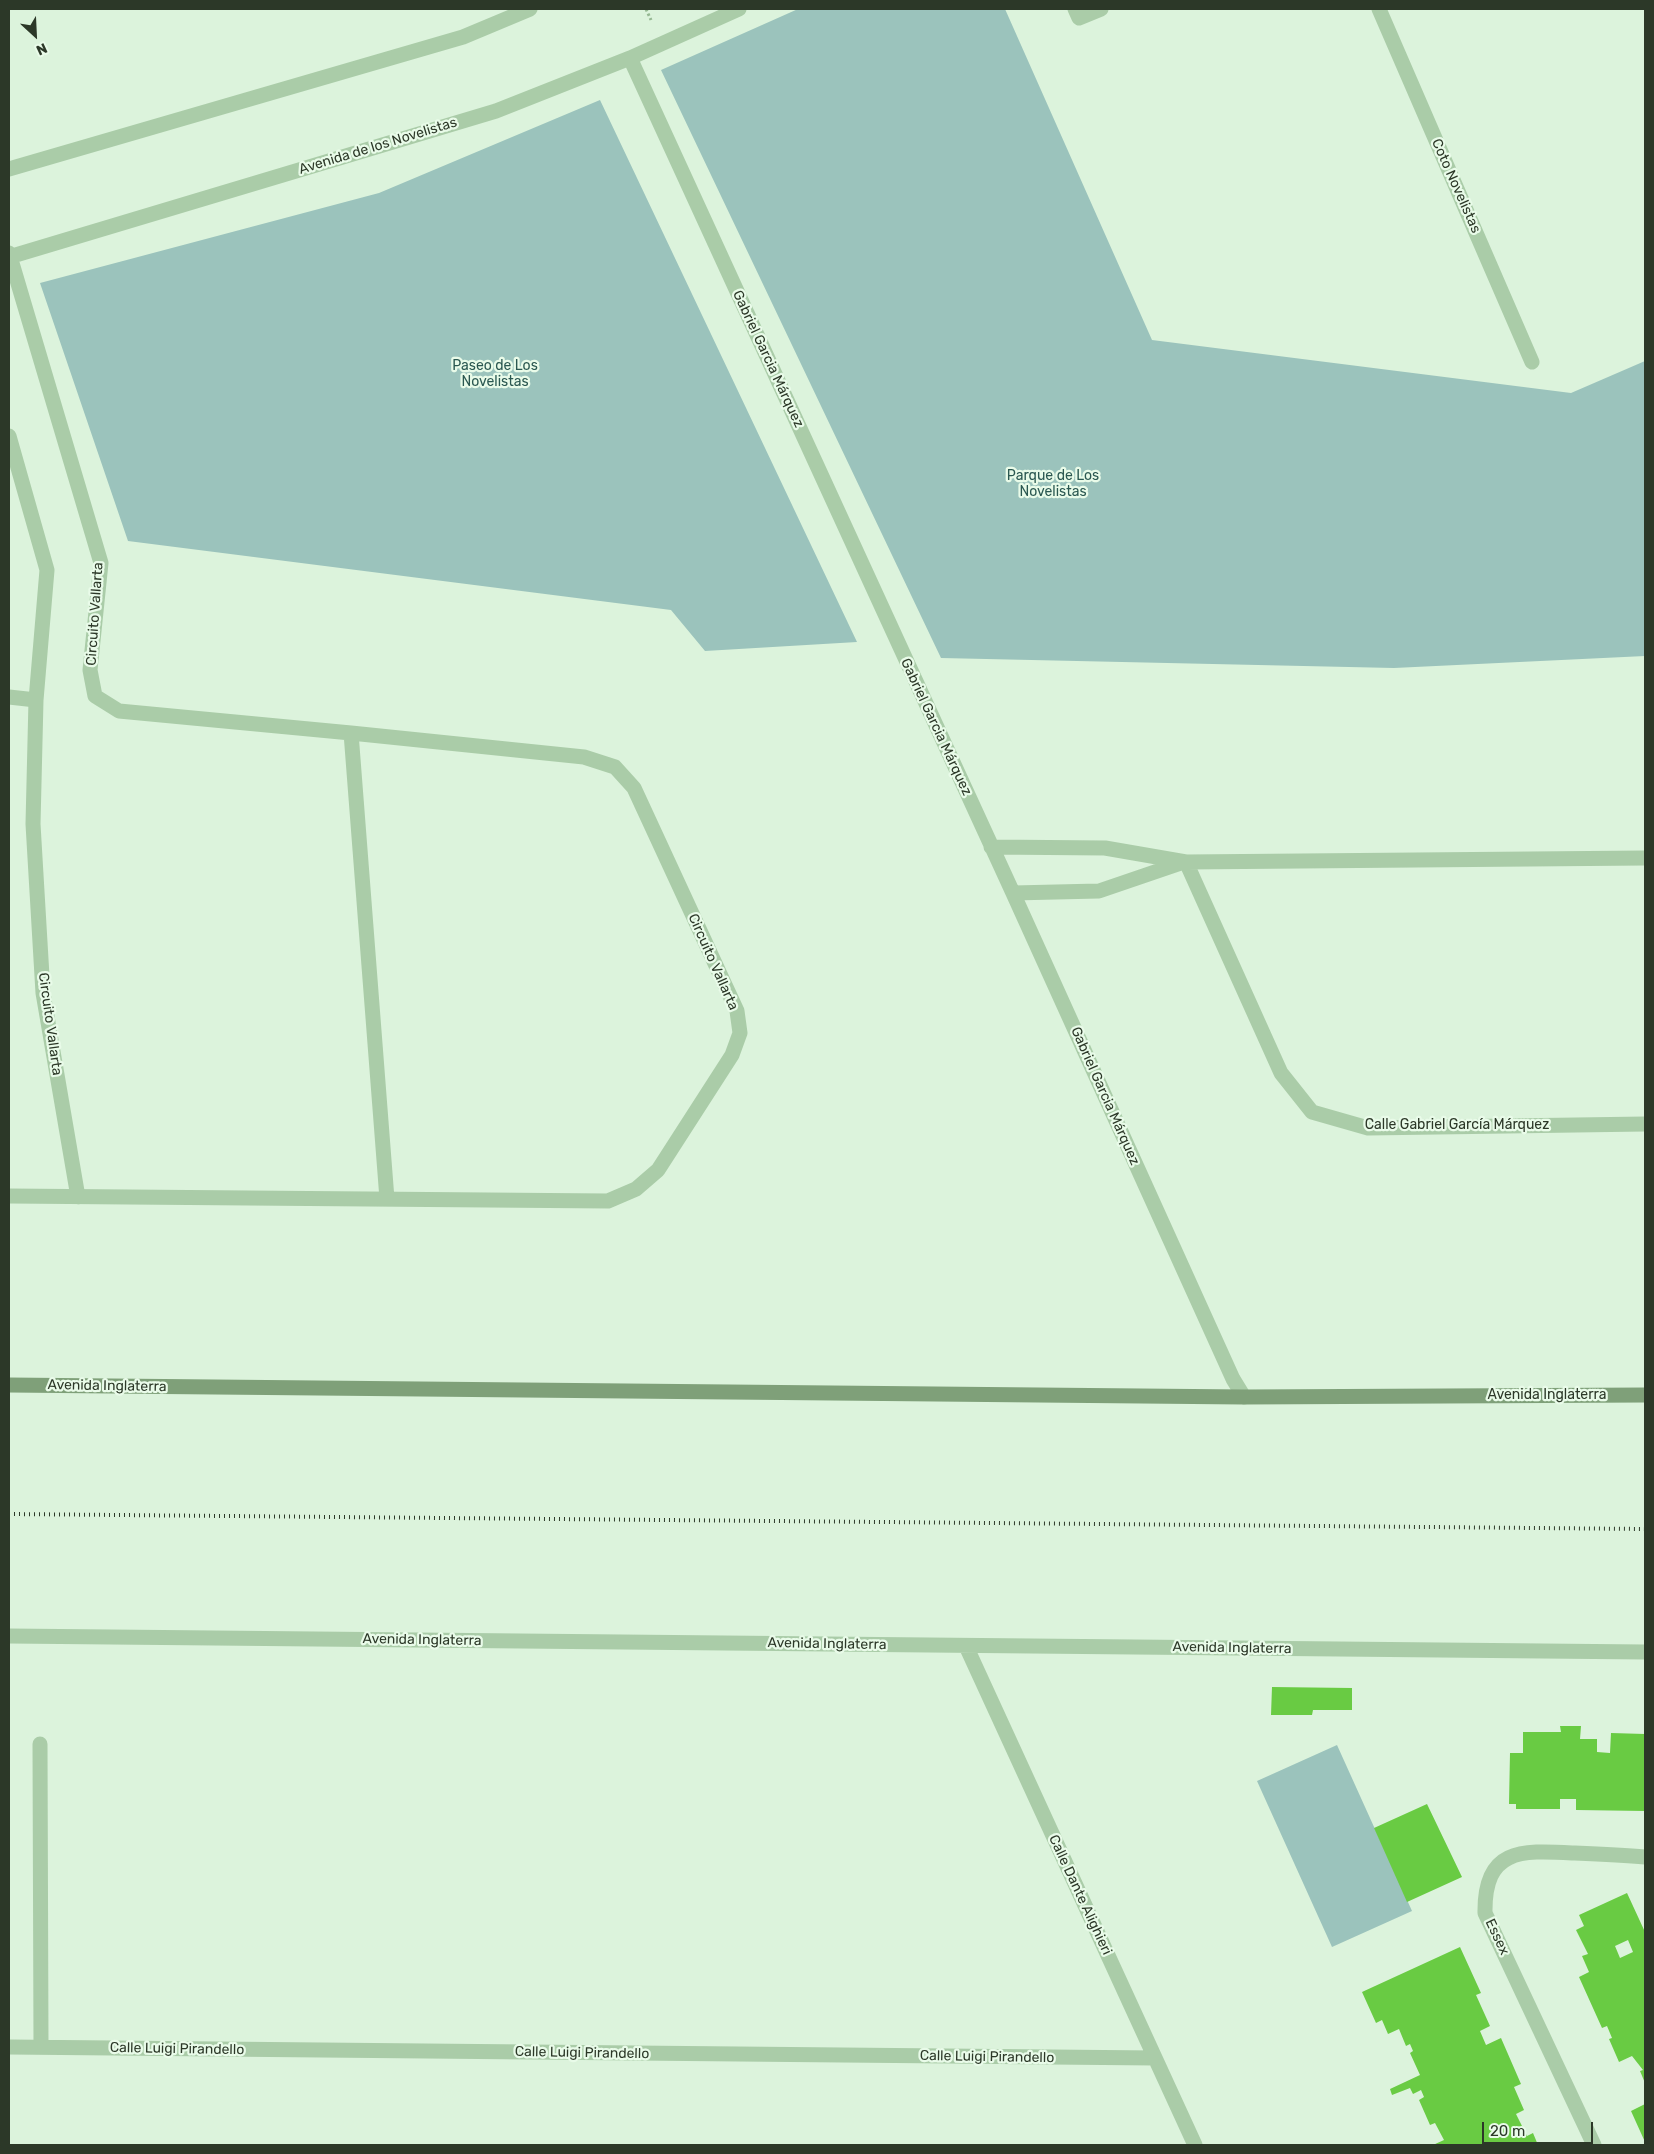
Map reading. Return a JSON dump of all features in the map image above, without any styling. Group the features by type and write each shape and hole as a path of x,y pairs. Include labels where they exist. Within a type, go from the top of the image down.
{"street":[{"path":"9,169 463,37 530,9"},
{"name":"Avenida de los Novelistas","path":"9,255 496,111 630,58 739,9"},
{"path":"1075,9 1079,18 1101,9"},
{"name":"Coto Novelistas","path":"1379,9 1532,362"},
{"name":"Gabriel Garcia Márquez","path":"630,58 1233,1379 1244,1396"},
{"name":"Circuito Vallarta","path":"9,255 101,563 90,670 95,696 119,712 351,732 584,757 615,767 634,788 736,1011 740,1033 732,1055 658,1170 636,1189 608,1201 9,1196"},
{"name":"Circuito Vallarta","path":"9,436 47,570 36,700 33,824 43,994 78,1197"},
{"path":"9,697 36,700"},
{"path":"351,732 387,1199"},
{"path":"991,847 1105,848 1186,862 1645,858"},
{"path":"1012,893 1099,891 1186,862"},
{"name":"Calle Gabriel García Márquez","path":"1186,862 1281,1073 1312,1112 1368,1128 1645,1124"},
{"name":"Avenida Inglaterra","path":"9,1385 1244,1396 1645,1395"},
{"name":"Avenida Inglaterra","path":"9,1636 1645,1652"},
{"name":"Calle Dante Alighieri","path":"966,1646 1195,2145"},
{"path":"40,1744 41,2047"},
{"name":"Essex","path":"1594,2145 1485,1913 1487,1882 1498,1864 1515,1854 1535,1851 1645,1857"},
{"name":"Calle Luigi Pirandello","path":"9,2047 1155,2058"}],"green space":[{"name":"Parque de Los Novelistas","path":"798,9 1005,9 1152,340 1571,393 1645,361 1645,656 1394,668 941,658 661,70"},
{"name":"Paseo de Los Novelistas","path":"600,100 857,642 705,651 671,610 128,541 40,283 379,193"},
{"path":"1337,1745 1412,1911 1332,1947 1257,1781"}],"building":[{"path":"1272,1687 1352,1688 1352,1710 1313,1710 1312,1715 1271,1715"},
{"path":"1560,1726 1581,1726 1580,1739 1597,1739 1597,1752 1610,1753 1611,1733 1645,1734 1645,1811 1576,1810 1576,1799 1560,1799 1560,1809 1516,1809 1516,1804 1509,1804 1510,1753 1523,1753 1523,1732 1561,1732"},
{"path":"1427,1804 1462,1877 1407,1902 1374,1828"},
{"path":"1627,1893 1645,1932 1645,2083 1640,2071 1643,2070 1632,2056 1619,2062 1609,2039 1612,2038 1607,2026 1602,2028 1579,1977 1589,1972 1582,1956 1588,1954 1576,1930 1584,1926 1579,1915","holes":["1628,1940 1633,1952 1620,1958 1615,1946"]},
{"path":"1460,1947 1481,1993 1476,1995 1490,2026 1480,2031 1486,2045 1501,2038 1521,2084 1514,2087 1524,2110 1516,2114 1527,2136 1533,2133 1538,2145 1433,2145 1444,2140 1435,2123 1430,2125 1419,2100 1424,2097 1421,2090 1413,2094 1410,2088 1392,2095 1390,2089 1420,2075 1410,2053 1413,2051 1410,2044 1406,2046 1399,2029 1388,2034 1382,2020 1376,2023 1362,1992"},
{"path":"1645,2104 1645,2142 1631,2111"}],"railway":[{"path":"9,1514 1645,1529"}]}
